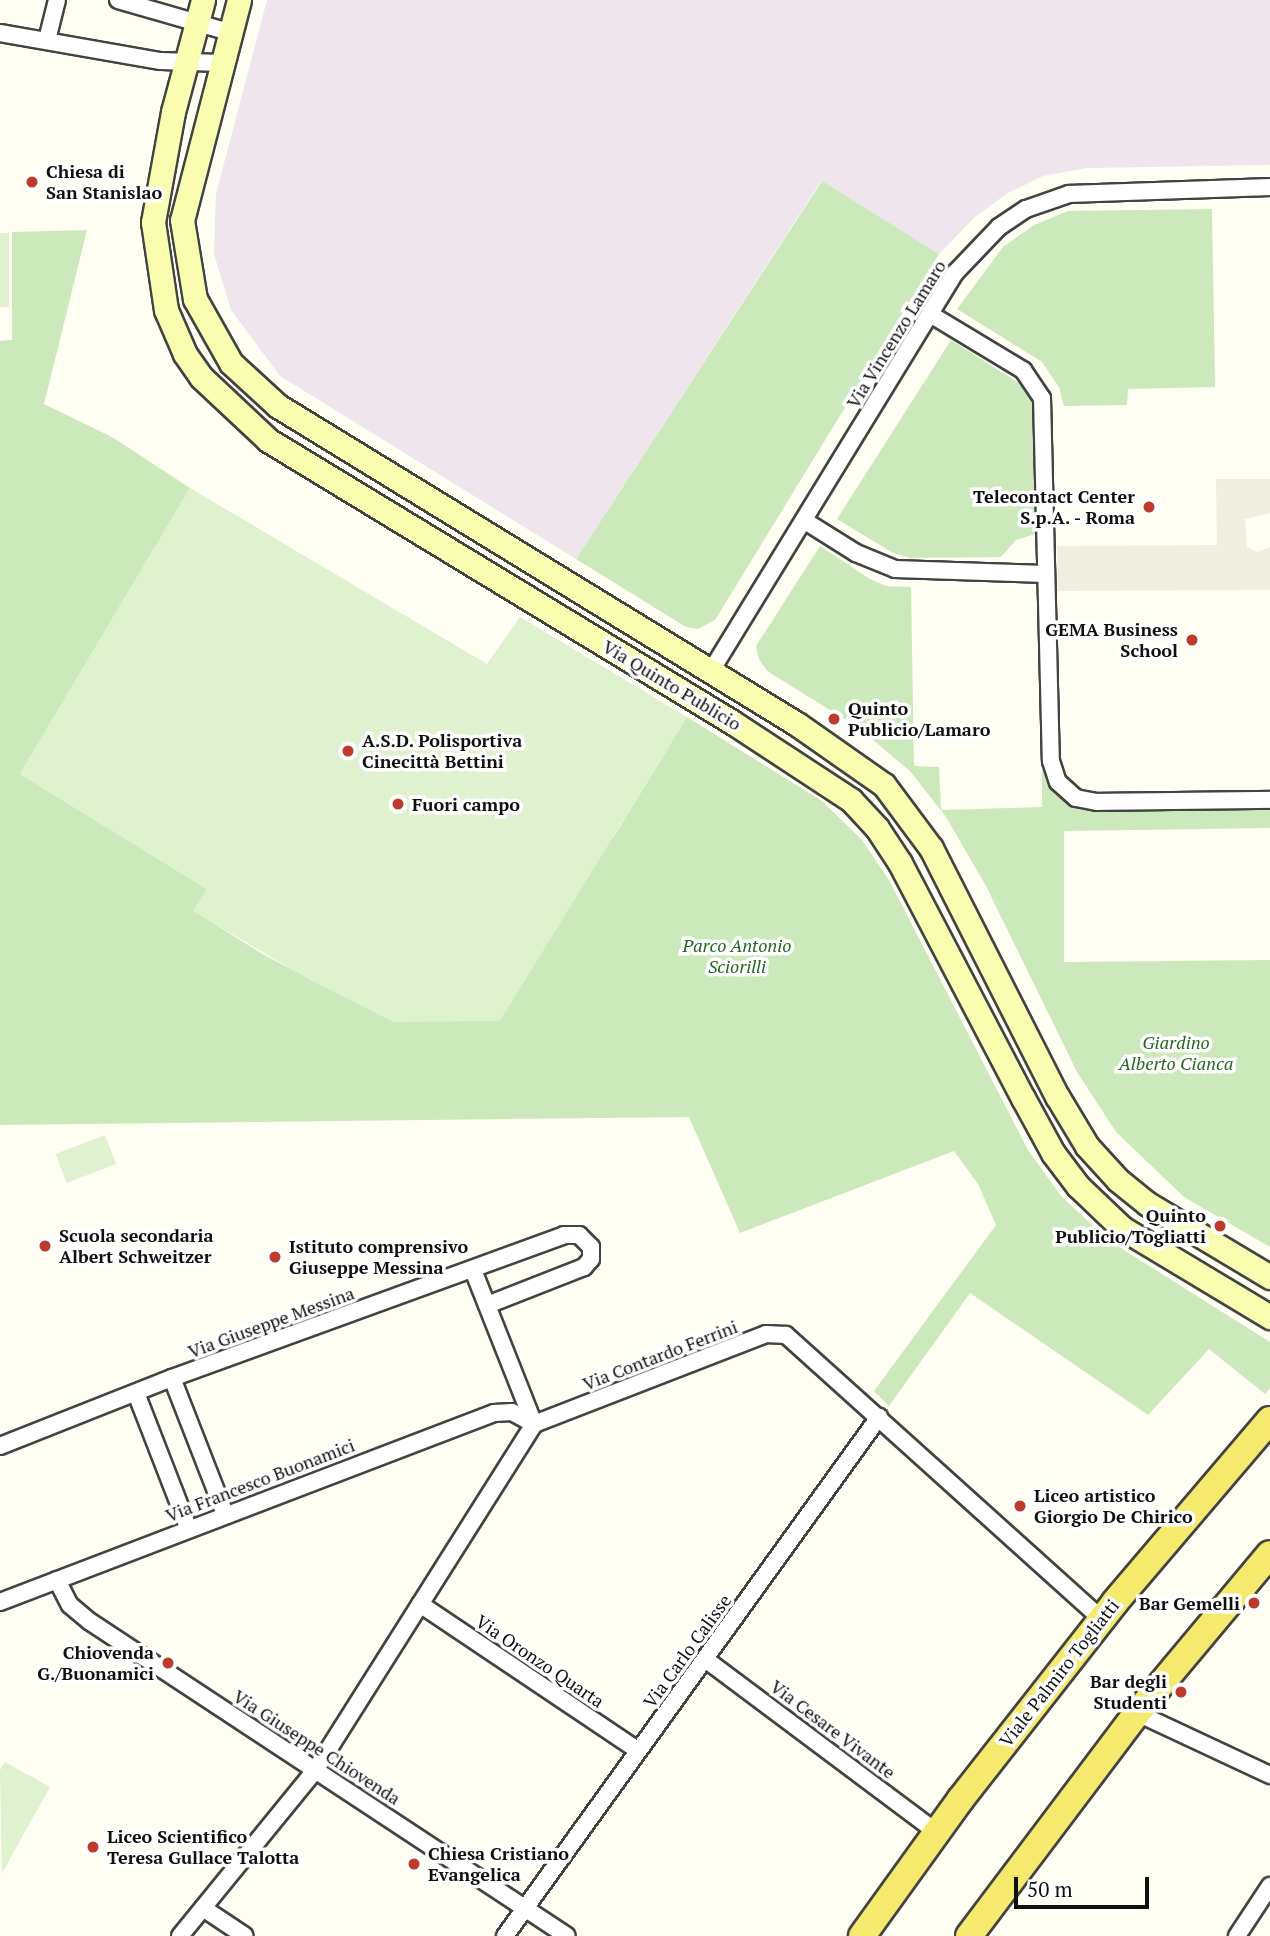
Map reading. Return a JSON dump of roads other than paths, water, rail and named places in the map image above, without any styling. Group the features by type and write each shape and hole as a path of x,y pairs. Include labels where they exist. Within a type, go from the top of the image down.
{"main road":[{"name":"Viale Palmiro Togliatti","path":"862,1936 936,1832 1101,1619 1270,1420"},
{"path":"969,1936 1137,1713 1270,1554"}],"street":[{"path":"47,40 57,0"},
{"path":"118,0 229,32"},
{"name":"Via Quinto Publicio","path":"203,0 159,178 153,232 166,310 192,366 261,436 812,772 864,813 900,863 1023,1098 1054,1153 1078,1186 1122,1228 1270,1317"},
{"name":"Via Quinto Publicio","path":"239,0 188,181 181,233 200,311 231,363 286,411 840,751 890,792 931,848 1057,1096 1092,1152 1148,1204 1270,1277"},
{"path":"0,33 161,61 221,63"},
{"name":"Via Vincenzo Lamaro","path":"711,671 930,314 975,249 1006,221 1047,200 1096,191 1270,187"},
{"path":"930,314 1023,370 1040,392 1045,415 1051,761 1062,787 1076,798 1097,802 1270,800"},
{"path":"804,521 856,553 895,569 1046,574"},
{"path":"678,690 701,685 711,671"},
{"name":"Via Giuseppe Messina","path":"0,1446 172,1378 570,1234 583,1237 591,1247 592,1259 584,1267 487,1305"},
{"path":"180,1936 316,1769 534,1424 473,1270"},
{"name":"Via Contardo Ferrini","path":"534,1424 775,1332 786,1335 1101,1619"},
{"path":"172,1378 225,1514"},
{"path":"136,1393 188,1527"},
{"name":"Via Francesco Buonamici","path":"0,1602 188,1527 494,1413 512,1412 534,1424"},
{"name":"Via Carlo Calisse","path":"505,1936 879,1417"},
{"name":"Via Giuseppe Chiovenda","path":"57,1580 70,1605 84,1618 567,1936"},
{"name":"Via Oronzo Quarta","path":"420,1604 638,1750"},
{"name":"Via Cesare Vivante","path":"705,1659 936,1832"},
{"path":"1137,1713 1270,1775"},
{"path":"1237,1936 1270,1886"},
{"path":"203,1908 245,1936"}],"place":[{"name":"Chiesa di San Stanislao","path":"32,182"},
{"name":"Telecontact Center S.p.A. - Roma","path":"1149,507"},
{"name":"GEMA Business School","path":"1192,640"},
{"name":"Quinto Publicio/Lamaro","path":"834,719"},
{"name":"A.S.D. Polisportiva Cinecittà Bettini","path":"348,751"},
{"name":"Fuori campo","path":"398,804"},
{"name":"Quinto Publicio/Togliatti","path":"1220,1226"},
{"name":"Scuola secondaria Albert Schweitzer","path":"45,1246"},
{"name":"Istituto comprensivo Giuseppe Messina","path":"275,1257"},
{"name":"Liceo artistico Giorgio De Chirico","path":"1020,1506"},
{"name":"Bar Gemelli","path":"1254,1603"},
{"name":"Chiovenda G./Buonamici","path":"168,1663"},
{"name":"Bar degli Studenti","path":"1181,1692"},
{"name":"Liceo Scientifico Teresa Gullace Talotta","path":"93,1847"},
{"name":"Chiesa Cristiano Evangelica","path":"414,1864"}],"park label":[{"name":"Parco Antonio Sciorilli","path":"737,956"},
{"name":"Giardino Alberto Cianca","path":"1176,1053"}]}
